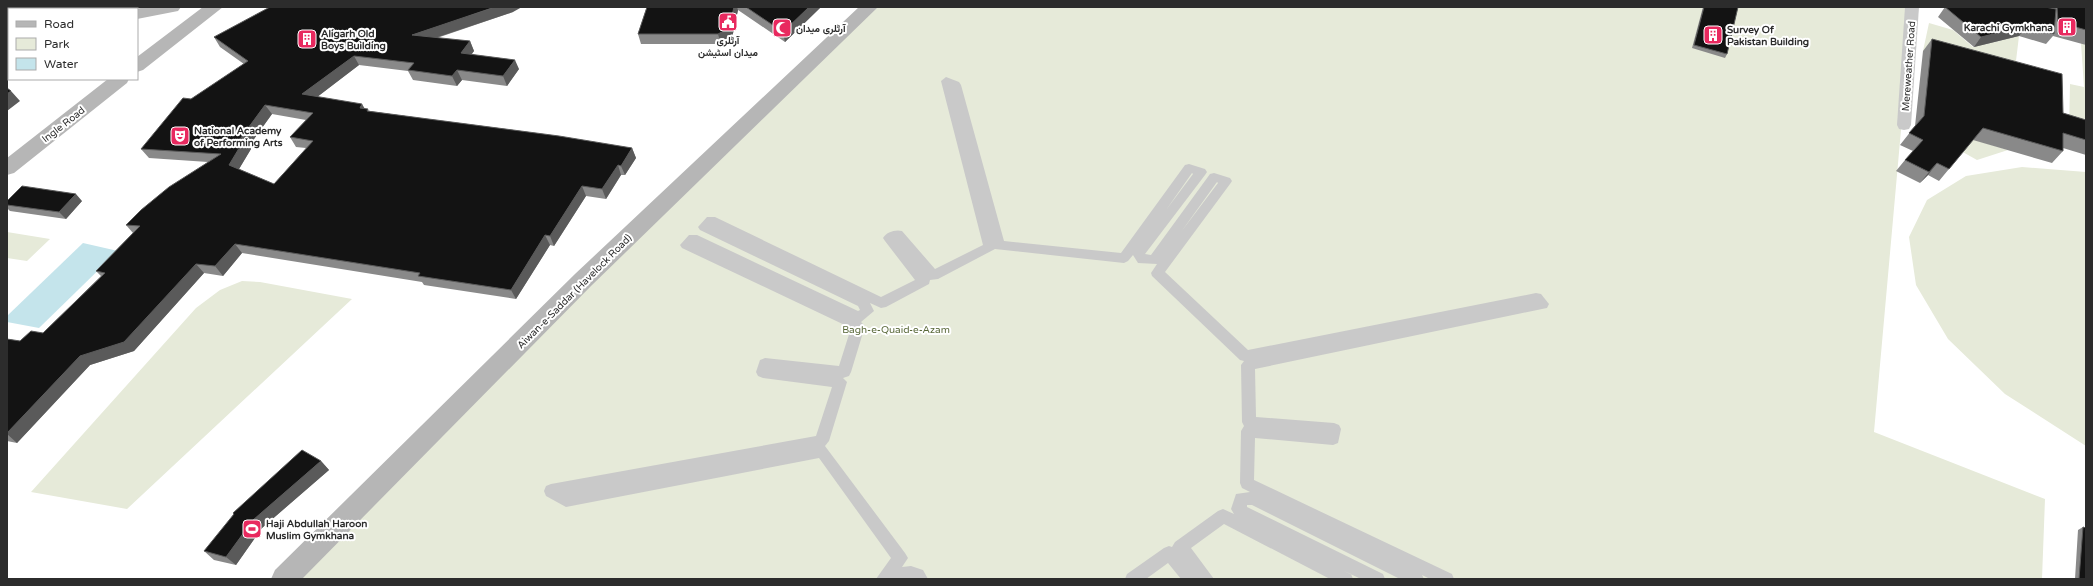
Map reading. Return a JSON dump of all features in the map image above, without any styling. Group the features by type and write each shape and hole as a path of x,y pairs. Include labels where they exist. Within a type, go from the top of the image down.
{"main road":[{"path":"138,14 180,8 206,7"},
{"path":"138,65 214,7"},
{"name":"Aiwan-e-Saddar (Havelock Road)","path":"284,579 583,280 868,7"},
{"path":"138,51 180,8"},
{"name":"Ingle Road","path":"7,154 102,80"},
{"name":"Ingle Road","path":"7,168 119,80"}],"street":[{"name":"Mereweather Road","path":"1904,125 1912,7"},
{"path":"884,579 900,558 822,451 566,500 550,491 822,441 840,382 763,372 766,364 844,372 858,326 686,245 693,238 856,316 860,316 867,311 863,303 704,227 711,220 881,303 924,281 890,238 898,234 933,276 990,247 946,81 955,85 999,245 1124,258 1189,168 1201,172 1139,253 1139,257 1142,260 1154,260 1214,177 1226,182 1157,273 1245,356 1536,298 1542,304 1248,366 1249,422 1334,429 1333,439 1248,431 1246,483 1446,579"},
{"path":"1377,579 1243,513 1240,509 1241,499 1253,498 1416,579"},
{"path":"1206,579 1180,547 1223,516 1345,579"},
{"path":"1133,579 1169,553 1191,579"},
{"path":"896,579 905,573 912,573 917,575 920,579"}],"green space":[{"name":"Bagh-e-Quaid-e-Azam","path":"861,7 1912,7 1874,432 2045,499 2042,579 284,579"},
{"path":"1929,23 1953,30 1973,47 2019,36 2015,69 1973,64 1923,51"},
{"path":"2081,43 2086,45 2086,135 2069,130 2070,84 2084,87"},
{"path":"1959,135 2008,150 1977,160 1952,146"},
{"path":"2022,167 2086,172 2086,446 2005,394 1948,339 1916,285 1909,237 1927,200 1966,176"},
{"path":"7,232 50,239 27,261 7,258"},
{"path":"242,281 260,282 352,299 127,509 31,492 196,308 220,290"}],"water":[{"path":"83,243 118,251 39,328 7,322 7,316"}],"building":[{"path":"7,7 23,7 8,8 7,11"},
{"path":"270,7 495,7 412,35 470,41 461,53 515,60 503,76 457,70 452,76 408,70 414,63 354,56 302,94 362,104 360,108 368,109 367,111 559,136 632,148 621,166 618,165 602,189 582,186 550,236 545,235 511,290 418,276 420,273 235,244 215,266 196,264 124,342 80,356 7,433 7,339 20,341 31,331 43,333 105,273 96,271 140,226 126,225 141,210 169,187 221,154 141,149 183,98 191,99 248,61 214,37","holes":["265,105 313,113 290,137 313,141 274,184 229,165 244,140 235,146"]},
{"path":"647,7 734,7 729,28 718,34 638,34"},
{"path":"746,7 809,7 783,32"},
{"name":"Survey Of Pakistan Building","path":"1704,7 1738,7 1727,54 1694,45"},
{"path":"1945,7 2045,7 2056,9 2054,34 2027,26 1981,37"},
{"path":"2057,7 2086,7 2086,30 2058,22"},
{"path":"1932,39 2062,74 2063,113 2086,120 2086,140 2063,133 2063,151 1983,128 1949,169 1937,163 1929,172 1905,160 1923,140 1909,133 1924,116"},
{"path":"7,88 11,91 7,94"},
{"path":"22,186 76,194 59,212 7,205 7,201"},
{"path":"302,450 321,461 253,520 226,557 204,551 234,514 233,513"},
{"path":"2083,527 2086,528 2086,579 2079,579"}],"place":[{"name":"آرٹلری میدان اسٹیشن","path":"728,22"},
{"name":"Karachi Gymkhana","path":"2067,27"},
{"name":"آرٹلری میدان","path":"782,28"},
{"name":"Survey Of Pakistan Building","path":"1713,35"},
{"name":"Aligarh Old Boys Building","path":"307,39"},
{"name":"National Academy of Performing Arts","path":"180,136"},
{"name":"Haji Abdullah Haroon Muslim Gymkhana","path":"252,529"}]}
